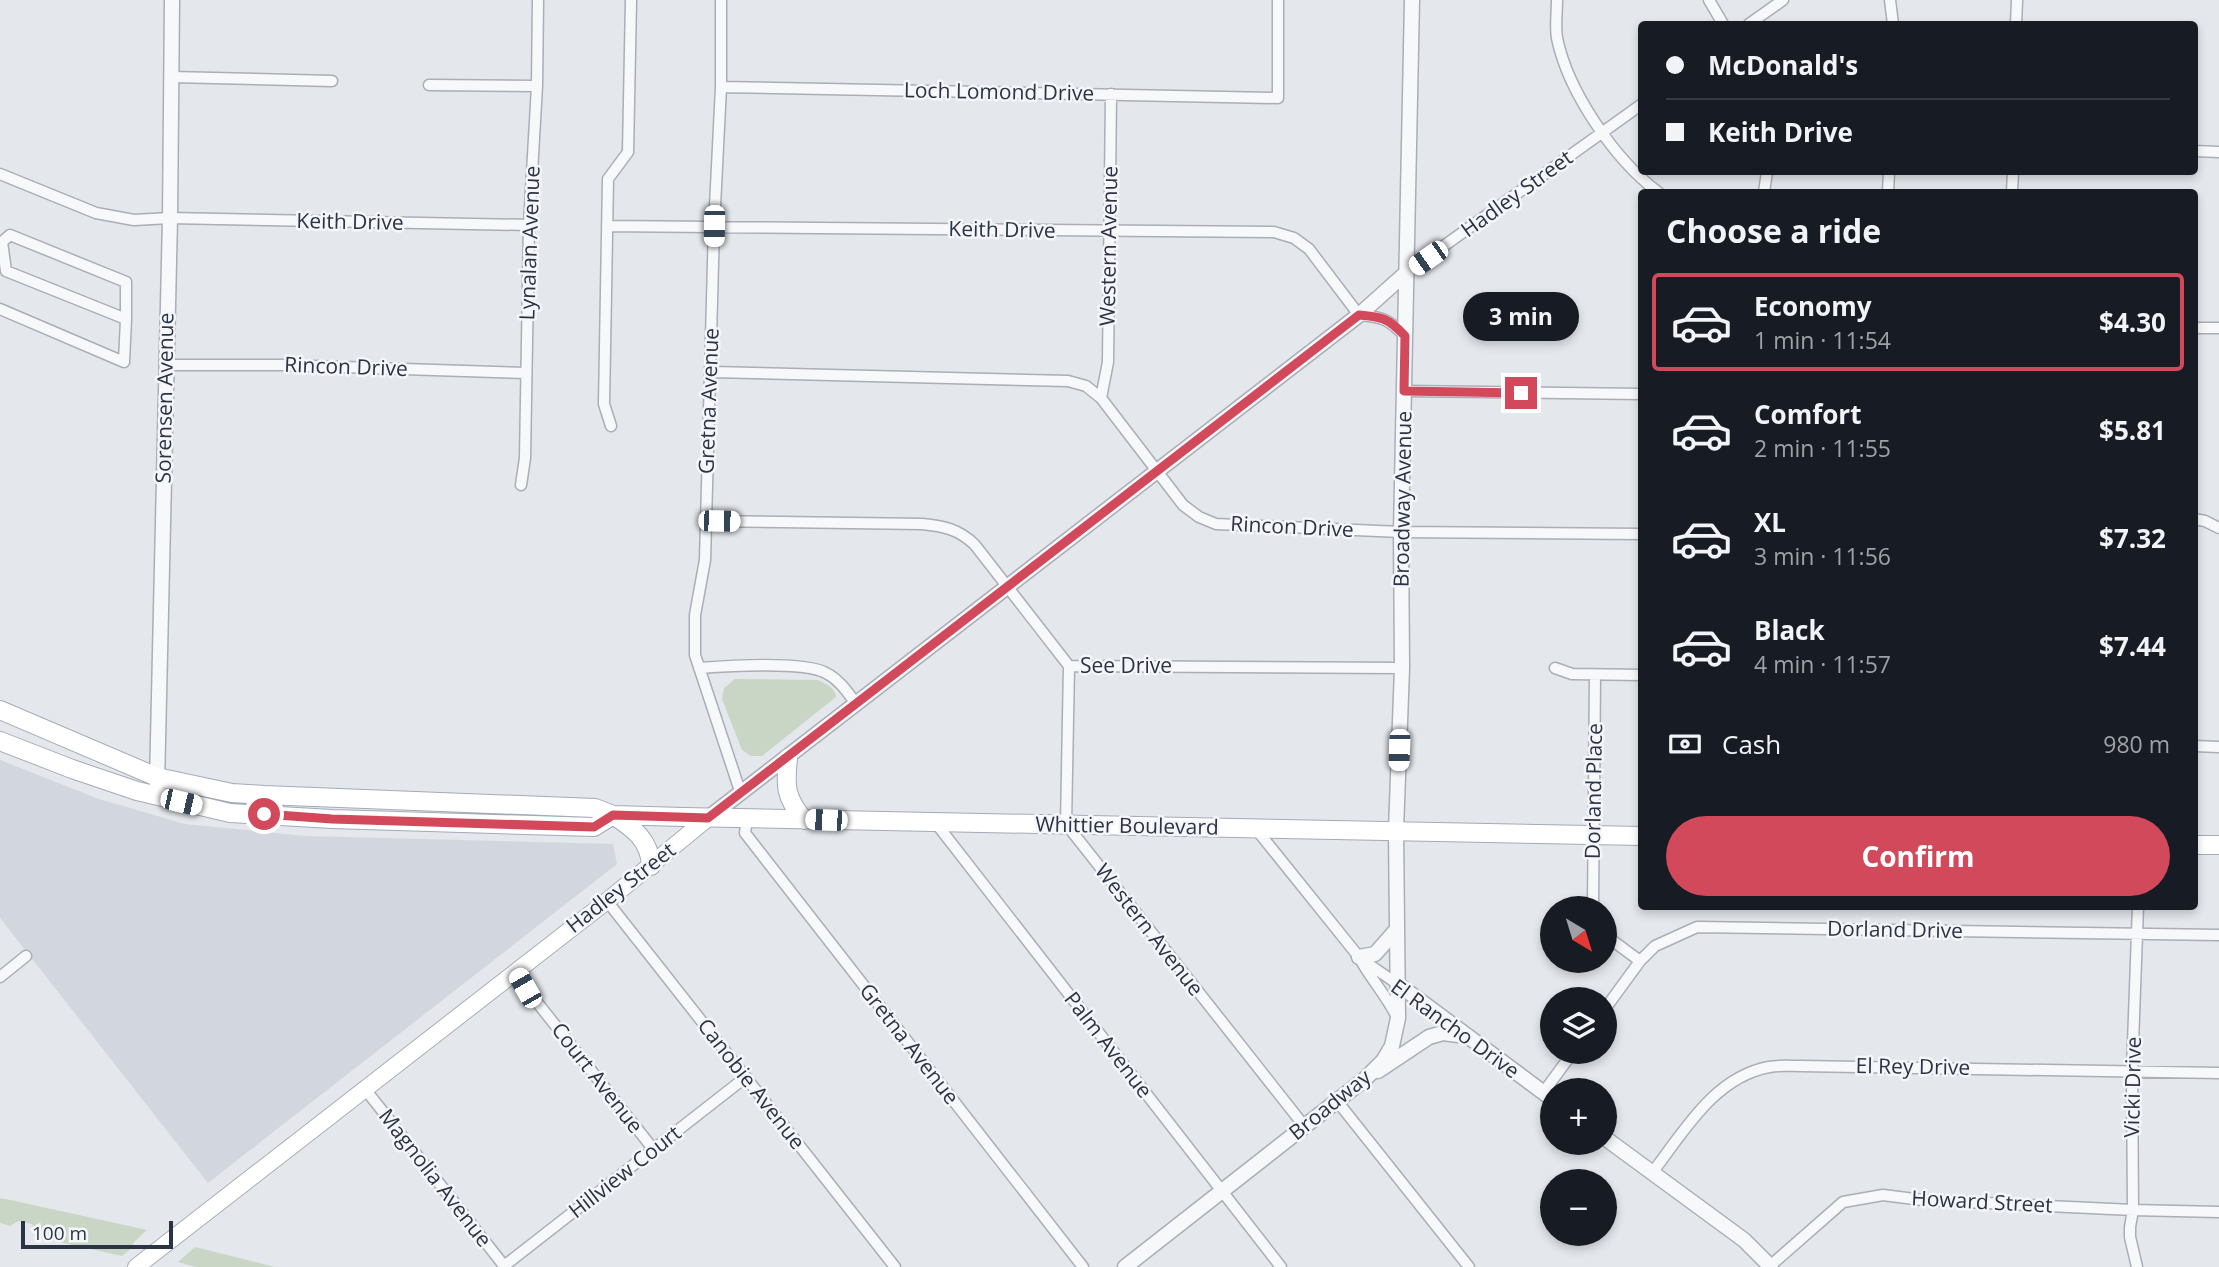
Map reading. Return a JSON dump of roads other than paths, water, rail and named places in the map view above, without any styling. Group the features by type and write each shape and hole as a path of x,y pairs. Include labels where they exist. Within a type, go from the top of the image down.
{"main road":[{"name":"Whittier Boulevard","path":"0,710 157,777 232,793 595,808 613,815 708,818 1638,836"},
{"name":"Whittier Boulevard","path":"0,741 72,769 156,796 230,813 594,827 613,815"},
{"path":"788,758 785,782 791,805 804,820"},
{"path":"270,815 284,809 326,808 333,799"},
{"path":"332,819 346,809 395,811 407,809 417,802"},
{"path":"524,825 557,816 565,807"},
{"path":"613,815 632,827 644,841 651,854 651,866"},
{"name":"Hadley Street","path":"136,1267 607,901 708,818"},
{"path":"2198,845 2219,845"}],"street":[{"name":"Sorensen Avenue","path":"156,796 170,219 172,0"},
{"name":"Lynalan Avenue","path":"521,485 525,458 529,225 537,86 538,0"},
{"path":"611,426 604,404 608,179 628,152 631,0"},
{"name":"Gretna Avenue","path":"721,0 721,87 714,226 705,560 695,615 695,655 741,794"},
{"name":"Loch Lomond Drive","path":"721,87 1278,98 1278,0"},
{"name":"Broadway Avenue","path":"1396,830 1402,668 1401,532 1412,0"},
{"path":"1557,0 1557,34 1570,77 1602,133 1623,161 1654,189"},
{"path":"1709,0 1721,21"},
{"path":"1753,21 1783,0"},
{"path":"1889,0 1892,21"},
{"path":"2016,21 2017,0"},
{"path":"171,78 332,80"},
{"path":"429,85 537,86"},
{"name":"Western Avenue","path":"1101,398 1108,362 1111,94"},
{"name":"Hadley Street","path":"708,818 1359,315 1406,274 1638,107"},
{"path":"2198,151 2219,152"},
{"name":"Keith Drive","path":"0,174 96,213 134,220 529,225"},
{"name":"Keith Drive","path":"607,226 1274,232 1294,238 1309,249 1359,315"},
{"path":"0,284 6,271 1,242 10,235 126,282 124,362 0,309"},
{"path":"6,271 125,319"},
{"path":"1359,315 1378,316 1391,321 1405,336"},
{"path":"2198,328 2219,328"},
{"name":"Rincon Drive","path":"166,365 282,365 526,373"},
{"name":"Rincon Drive","path":"712,372 1050,379 1086,386 1101,398 1183,505 1199,517 1216,524 1401,532 1638,534"},
{"path":"1404,391 1638,394"},
{"path":"2198,520 2219,528"},
{"name":"See Drive","path":"705,521 922,524 955,530 966,536 1069,666 1402,668"},
{"path":"1066,824 1069,666"},
{"path":"699,668 815,668 828,673 839,682 857,705"},
{"path":"1555,668 1572,674 1638,675"},
{"name":"Dorland Place","path":"1593,896 1595,675"},
{"path":"2198,746 2219,747"},
{"name":"Gretna Avenue","path":"747,818 744,833 1083,1267"},
{"name":"Palm Avenue","path":"935,822 1281,1267"},
{"name":"Western Avenue","path":"1066,824 1305,1126"},
{"name":"El Rancho Drive","path":"1256,829 1359,957 1398,1018"},
{"name":"Broadway","path":"1125,1267 1365,1079 1383,1061 1392,1046 1398,1018 1396,830"},
{"name":"Canobie Avenue","path":"607,901 895,1267"},
{"name":"Vicki Drive","path":"2137,1267 2130,1237 2133,1210 2132,1071 2138,910"},
{"name":"Dorland Drive","path":"1617,993 1640,961 1655,946 1697,927 2219,935"},
{"path":"1359,957 1376,954 1397,929"},
{"path":"1617,944 1640,961"},
{"path":"0,977 26,956"},
{"name":"El Rancho Drive","path":"1359,957 1540,1090"},
{"name":"Court Avenue","path":"516,971 525,988 654,1150"},
{"path":"1365,1079 1429,1037 1443,1033 1466,1035"},
{"name":"El Rey Drive","path":"1652,1173 1694,1118 1727,1084 1748,1073 1769,1067 2219,1073"},
{"name":"Hillview Court","path":"504,1266 746,1077"},
{"name":"Magnolia Avenue","path":"365,1089 504,1266"},
{"path":"1337,1101 1469,1267"},
{"path":"1617,1147 1744,1240 1770,1267"},
{"name":"Howard Street","path":"1770,1267 1843,1202 1883,1195 1922,1200 2219,1212"}]}
